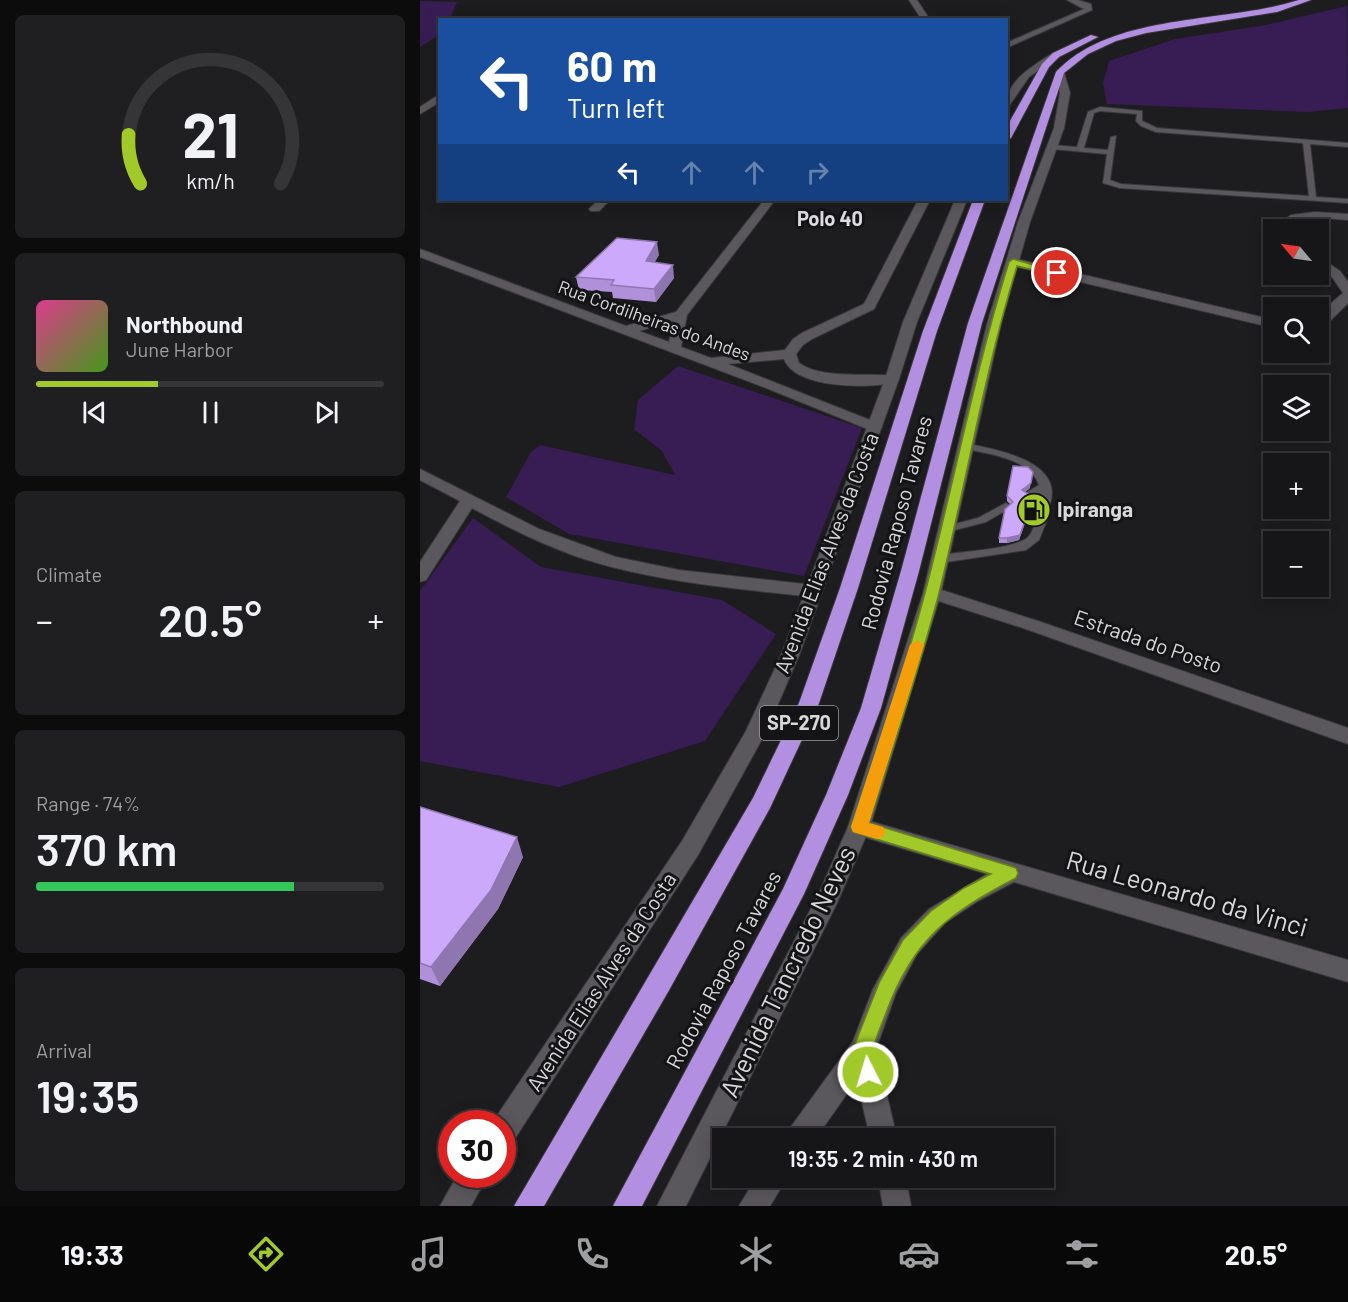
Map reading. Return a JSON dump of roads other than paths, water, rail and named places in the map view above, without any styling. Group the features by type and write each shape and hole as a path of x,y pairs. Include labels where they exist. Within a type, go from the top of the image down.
{"highway":[{"path":"1008,134 1038,76 1058,63 1086,39 1134,25 1242,9 1284,0"},
{"path":"1058,63 1120,38 1157,29 1254,15 1307,0"},
{"name":"Rodovia Raposo Tavares","path":"627,1206 792,894 837,795 871,708 910,571 975,323 1058,63"},
{"name":"Rodovia Raposo Tavares","path":"528,1206 665,974 762,802 808,704 849,588 930,331 980,201"}],"street":[{"path":"913,0 925,18"},
{"path":"1008,45 1088,10 1088,6 1071,0"},
{"path":"1008,101 1026,75 1058,63"},
{"name":"Avenida Tancredo Neves","path":"671,1206 829,896 859,827 932,593 994,324 1024,222 1064,108 1064,83 1058,63"},
{"path":"420,111 438,98"},
{"path":"595,209 603,201"},
{"path":"674,350 681,315 768,201"},
{"path":"707,361 789,354 798,342 807,336 869,306 923,201"},
{"name":"Avenida Elias Alves da Costa","path":"516,1112 690,848 756,732 791,653 892,379 910,322 961,201"},
{"path":"1292,219 1295,217 1348,217"},
{"name":"Rua Cordilheiras do Andes","path":"420,253 707,361 874,427"},
{"path":"1013,262 1263,321"},
{"path":"1329,268 1348,291"},
{"path":"1329,314 1348,296"},
{"path":"623,331 681,315"},
{"path":"789,354 794,365 809,374 829,380 892,379"},
{"path":"420,474 551,540 621,564 681,577 813,591"},
{"path":"420,576 469,500"},
{"name":"Estrada do Posto","path":"932,593 1032,625 1348,736"},
{"name":"Rua Leonardo da Vinci","path":"859,827 1348,971"},
{"path":"807,1128 863,1049 885,989 909,946 937,916 970,894 1010,873"},
{"path":"863,1049 881,1128"},
{"path":"454,1206 466,1188"},
{"path":"753,1206 766,1188"},
{"path":"894,1188 897,1206"}],"lane":[{"path":"1080,149 1091,112 1100,109 1140,112 1139,121 1156,130 1348,145"},
{"path":"1114,137 1106,181 1110,183 1348,201"},
{"path":"1306,142 1313,199"},
{"path":"1051,147 1111,152"},
{"path":"940,559 1022,548 1035,538 1045,510 1047,497 1041,473 1030,465 1007,456 966,446"},
{"path":"1029,494 1045,486"},
{"path":"947,529 982,520 1006,506"}],"place":[{"name":"Ipiranga","path":"1034,510"}],"district":[{"name":"Polo 40","path":"830,219"}]}
